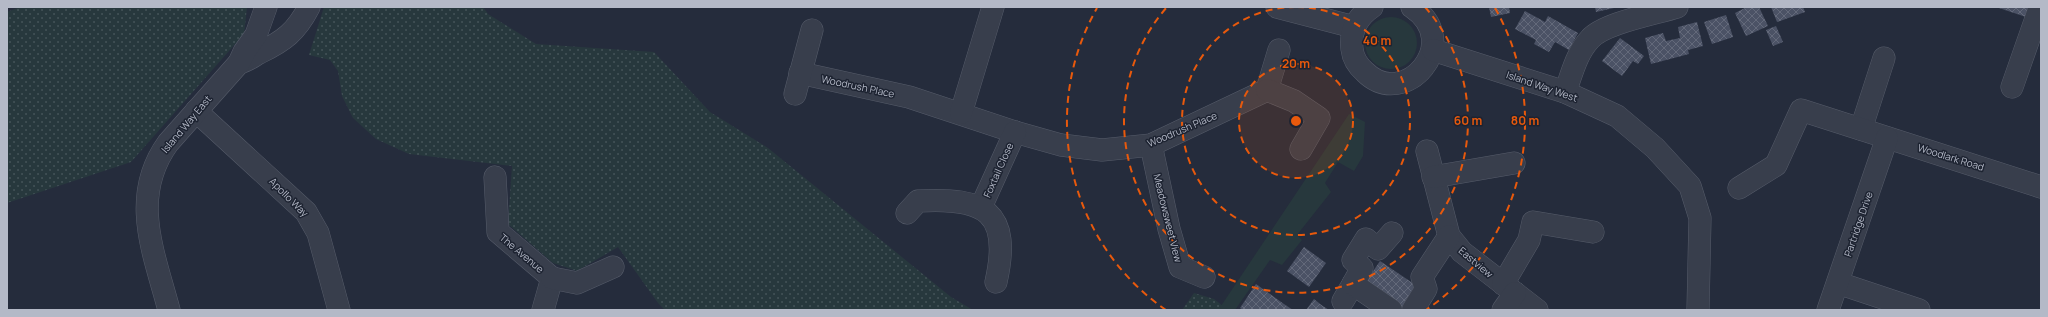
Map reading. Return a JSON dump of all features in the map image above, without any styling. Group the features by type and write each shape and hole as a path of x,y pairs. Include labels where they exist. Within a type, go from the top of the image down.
{"street":[{"name":"Island Way East","path":"169,310 148,230 147,194 150,177 162,152 239,63 244,52 256,35 266,7"},
{"name":"Island Way East","path":"239,63 248,60 288,36 299,24 309,7"},
{"path":"961,113 993,7"},
{"path":"1277,7 1354,27"},
{"path":"1372,7 1361,16 1354,27 1351,40 1352,54 1358,66 1368,76 1380,82 1394,83 1407,80 1419,74 1428,63 1432,50 1433,36 1428,24 1420,13 1412,7"},
{"path":"1565,92 1577,59 1591,38 1611,26 1677,7"},
{"path":"2012,87 2040,7"},
{"path":"795,94 812,30"},
{"path":"1279,50 1267,90 1294,101 1319,118 1301,149"},
{"name":"Island Way West","path":"1432,50 1565,92 1617,116 1655,148 1690,186 1700,218 1698,310"},
{"path":"1860,129 1884,58"},
{"name":"Woodrush Place","path":"800,73 909,97 1015,132 1061,145 1102,150 1151,145 1267,90"},
{"name":"Woodlark Road","path":"1739,188 1776,165 1801,110 2041,187"},
{"name":"Apollo Way","path":"196,111 306,212 318,233 339,310"},
{"name":"Foxtail Close","path":"981,207 1015,132"},
{"name":"Partridge Drive","path":"1828,310 1887,138"},
{"name":"Meadowsweet View","path":"1151,145 1169,229 1180,267 1204,277"},
{"name":"Eastview","path":"1427,151 1449,236 1462,252 1507,296 1537,310"},
{"path":"1433,177 1514,163"},
{"name":"The Avenue","path":"495,177 498,232 552,278 577,283 613,267"},
{"name":"Foxtail Close","path":"907,212 918,201 935,200 968,203 981,207 995,221 1001,237 1001,259 996,282"},
{"path":"1507,296 1529,240 1532,222 1593,232"},
{"path":"1391,310 1348,292 1362,268 1353,260 1366,239 1378,249 1392,232"},
{"path":"1413,310 1426,289 1422,277 1449,236"},
{"name":"The Avenue","path":"543,310 552,278"},
{"path":"1838,283 1919,310"}],"shaded area":[{"path":"20,7 247,7 244,34 131,162 7,203 7,12"},
{"path":"324,7 483,7 488,14 536,44 654,52 710,112 768,148 951,297 973,310 665,310 658,303 618,247 577,271 553,263 508,224 512,166 409,154 376,139 353,118 342,96 338,71 330,60 309,55"},
{"path":"1391,17 1401,19 1409,25 1415,33 1417,43 1415,53 1409,61 1401,67 1391,69 1381,67 1373,61 1367,53 1365,43 1367,33 1373,25 1381,19"},
{"path":"1349,114 1365,122 1363,156 1354,171 1338,162 1325,183 1331,192 1297,235 1302,240 1282,265 1270,260 1235,310 1228,310 1221,306"},
{"path":"1194,293 1214,299 1228,310 1182,310"}],"building":[{"path":"1489,7 1509,7 1510,13 1491,17"},
{"path":"1595,7 1614,7 1614,8 1596,12"},
{"path":"1747,7 1759,7 1768,26 1746,36 1735,13"},
{"path":"1771,7 1803,7 1805,12 1777,22"},
{"path":"1996,7 2036,7 2032,19"},
{"path":"1525,11 1545,22 1548,16 1578,33 1569,50 1555,42 1549,52 1534,44 1536,40 1515,29"},
{"path":"1726,15 1733,37 1712,44 1704,22"},
{"path":"1697,22 1703,46 1688,50 1689,54 1651,64 1645,38 1663,33 1666,41 1680,38 1678,27"},
{"path":"1776,26 1783,42 1773,46 1766,30"},
{"path":"1620,38 1644,56 1638,64 1633,61 1622,76 1602,61"},
{"path":"1304,247 1326,263 1309,287 1287,271"},
{"path":"1380,261 1417,286 1402,308 1365,283"},
{"path":"1256,284 1293,310 1243,310 1240,308"},
{"path":"1314,299 1320,304 1329,310 1306,310"}]}
